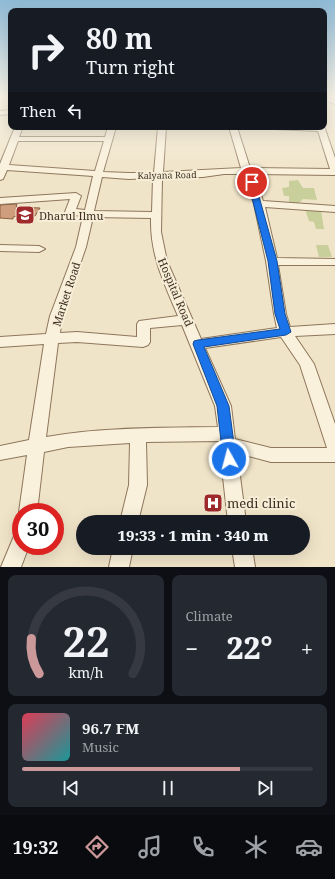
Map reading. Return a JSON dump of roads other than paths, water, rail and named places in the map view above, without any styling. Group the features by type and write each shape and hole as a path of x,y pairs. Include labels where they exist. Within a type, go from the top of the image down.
{"street":[{"path":"0,177 2,167 18,130"},
{"name":"Hospital Road","path":"162,130 156,232 161,261 198,344 223,406 236,515"},
{"path":"234,130 258,204 272,261 280,314 286,332 307,364 335,448"},
{"path":"322,130 335,172"},
{"path":"14,139 110,133"},
{"name":"Market Road","path":"29,503 56,316 81,247 98,174 110,133"},
{"name":"Kalyana Road","path":"2,167 11,169 158,176 246,171 335,172"},
{"path":"0,201 76,196 70,212 157,215"},
{"path":"258,204 335,209"},
{"path":"0,248 39,250"},
{"path":"272,261 335,262"},
{"path":"0,342 52,340 77,337 143,342 144,324 187,320"},
{"path":"198,344 286,332 335,329"},
{"path":"131,515 138,485 138,436"},
{"path":"0,453 68,440 138,436 227,439 271,455 335,455"},
{"path":"11,567 16,555"},
{"path":"119,567 122,555"},
{"path":"243,555 245,567"}],"place":[{"name":"Dharul Ilmu","path":"25,215"},
{"name":"medi clinic","path":"213,503"}]}
